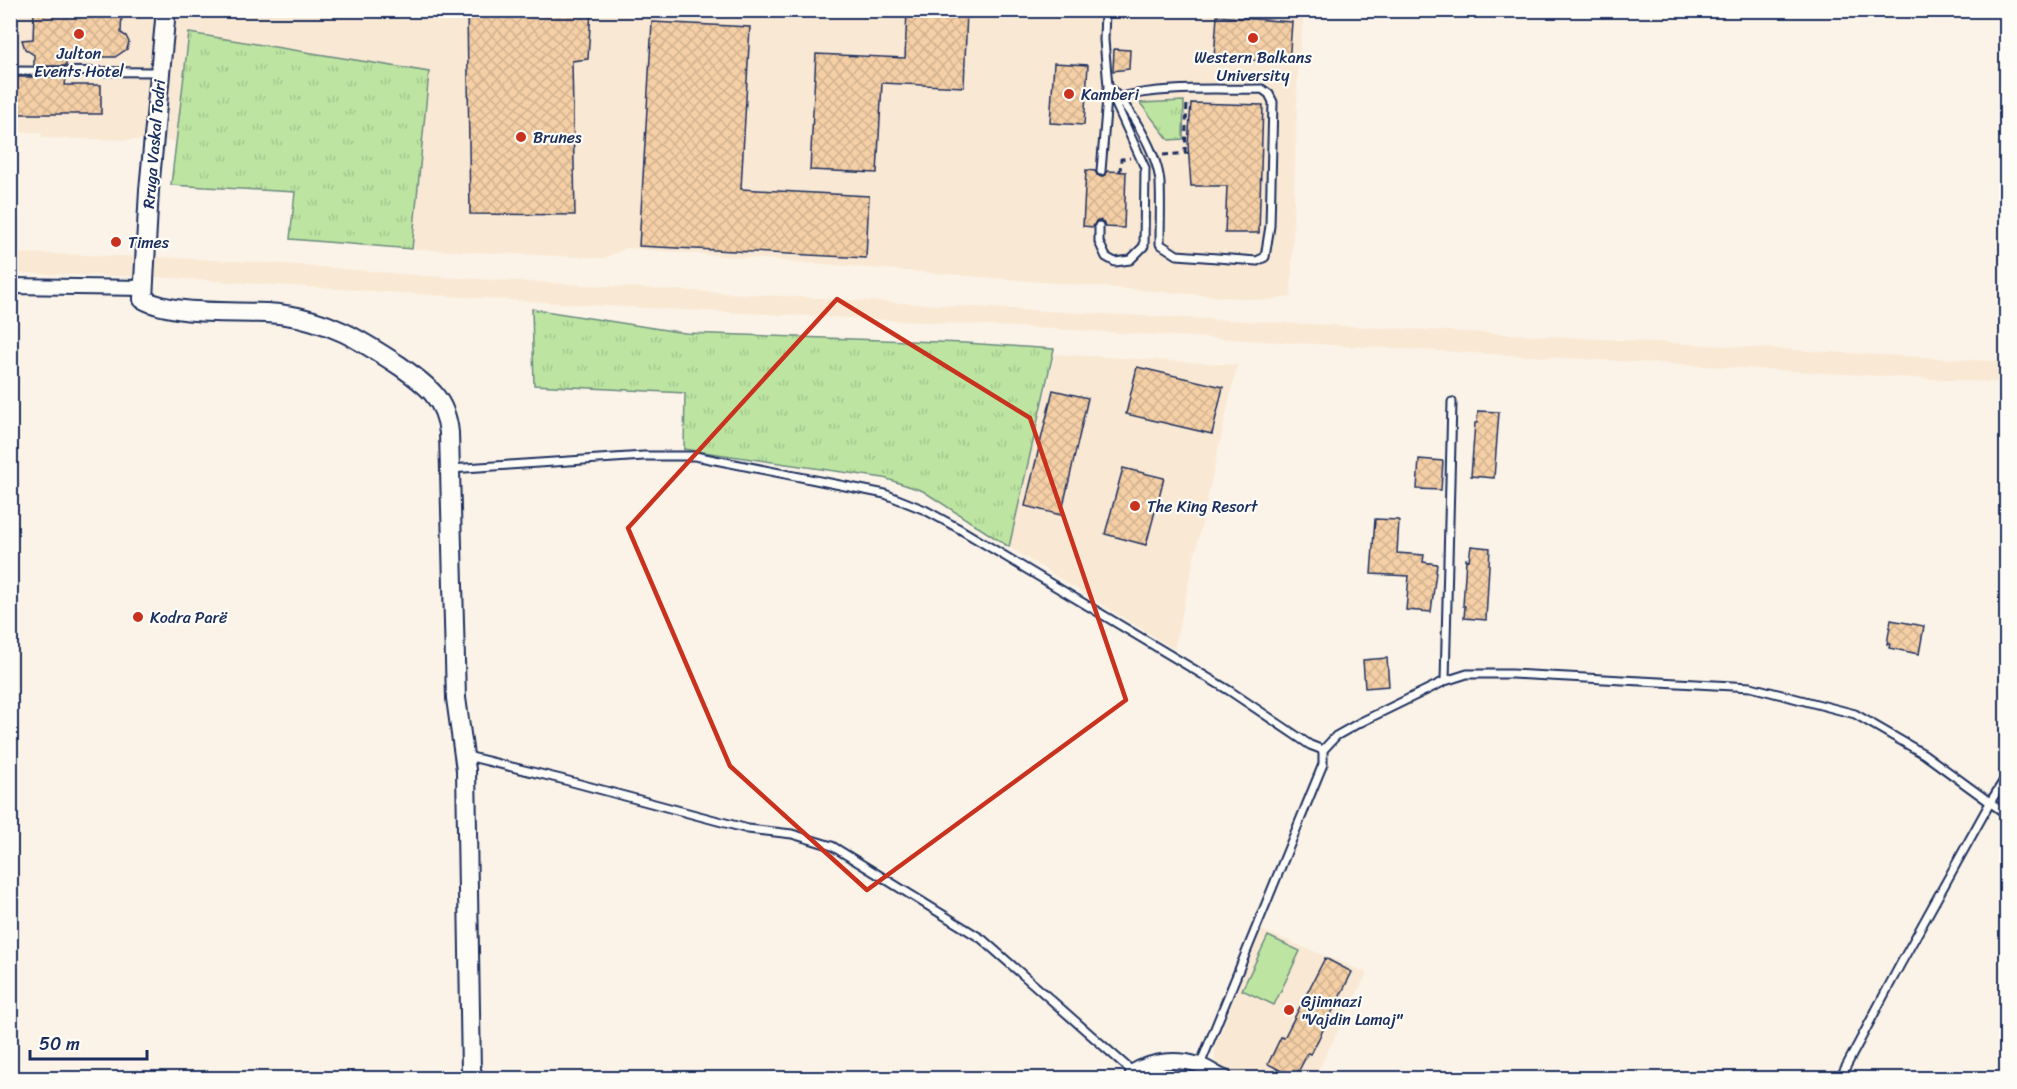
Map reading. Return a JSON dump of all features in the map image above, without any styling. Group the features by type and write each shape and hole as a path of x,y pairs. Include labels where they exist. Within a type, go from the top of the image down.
{"street":[{"name":"Rruga Vaskal Todri","path":"144,288 149,190 166,10"},
{"path":"10,286 144,288 143,299 165,308 279,314 329,325 364,342 416,377 439,400 445,410 448,423 450,468 456,698 464,756 471,1072 475,1078"},
{"path":"1132,1075 1145,1064 1168,1061 1200,1065 1225,1078"}],"lane":[{"path":"1101,171 1108,86 1104,40 1105,10"},
{"path":"10,71 160,72"},
{"path":"1108,86 1120,97 1150,149 1160,181 1160,244 1177,255 1257,261 1265,257 1270,226 1273,102 1269,94 1262,89 1187,90 1144,91 1120,97"},
{"path":"1099,226 1099,242 1106,257 1115,262 1130,260 1144,246 1145,168 1108,86"},
{"path":"1445,681 1452,402"},
{"path":"450,468 644,456 694,456 885,494 925,510 958,528 1230,692 1310,745 1323,750"},
{"path":"1200,1065 1323,764 1323,750 1336,736 1359,723 1445,681 1467,674 1512,674 1752,687 1855,714 1924,754 2007,814"},
{"path":"464,756 748,829 792,834 832,846 982,939 1132,1075"},
{"path":"1840,1078 1991,801 2007,777"}],"path":[{"path":"1185,153 1187,90"}],"highlighted area":[{"path":"837,299 1030,418 1126,700 867,890 730,766 628,528"}],"shaded area":[{"path":"11,11 1304,11 1298,66 1291,297 1264,300 626,248 604,258 412,249 429,72 189,33 175,141 43,138 40,132 11,132"},
{"path":"10,253 157,257 285,264 426,276 2006,362 2006,383 589,305 156,277 11,273"},
{"path":"1055,354 1237,365 1174,649 1009,547"},
{"name":"Gjimnazi \"Vajdin Lamaj\"","path":"1261,930 1367,973 1314,1078 1246,1078 1223,1070 1215,1061 1215,1047"}],"green space":[{"path":"189,33 429,72 412,249 290,239 295,192 171,185"},
{"path":"1184,101 1183,139 1169,140 1140,103"},
{"path":"532,309 685,333 965,343 1054,349 1009,547 923,491 884,478 683,449 685,393 534,385"},
{"path":"1268,936 1300,951 1274,1005 1242,990"}],"building":[{"name":"Julton Events Hotel","path":"34,10 122,10 121,33 129,42 127,49 115,57 66,57 66,66 34,66 34,55 25,49 22,40 33,39"},
{"name":"Brunes","path":"467,10 591,10 588,59 572,61 575,215 470,214"},
{"path":"907,10 967,10 964,87 882,83 877,173 810,170 816,54 905,58"},
{"path":"1217,16 1292,22 1289,63 1214,57"},
{"path":"652,22 750,27 741,189 869,196 866,258 639,246"},
{"path":"1114,49 1130,50 1129,69 1113,71"},
{"name":"Kamberi","path":"1054,63 1088,65 1084,125 1050,123"},
{"path":"10,77 66,77 65,85 101,85 101,114 10,114"},
{"path":"1191,103 1263,105 1259,233 1225,233 1227,186 1191,186 1188,145"},
{"path":"1086,170 1095,171 1101,177 1107,171 1126,172 1124,228 1105,227 1100,220 1096,221 1093,227 1083,226"},
{"path":"1137,367 1223,387 1212,434 1126,414"},
{"path":"1053,390 1088,398 1061,515 1025,506"},
{"path":"1478,411 1499,412 1494,478 1471,476"},
{"path":"1419,459 1443,461 1441,490 1417,489"},
{"name":"The King Resort","path":"1123,468 1164,478 1146,545 1105,534"},
{"path":"1375,519 1399,520 1397,553 1424,555 1423,562 1437,564 1431,612 1406,610 1409,576 1371,574"},
{"path":"1471,546 1490,548 1486,620 1464,618 1466,559 1469,560"},
{"path":"1891,620 1924,626 1919,654 1889,648 1890,644 1887,644"},
{"path":"1387,658 1389,686 1365,688 1363,660"},
{"path":"1325,958 1352,972 1311,1054 1308,1053 1295,1078 1268,1064"}],"place":[{"name":"Julton Events Hotel","path":"79,34"},
{"name":"Western Balkans University","path":"1253,38"},
{"name":"Kamberi","path":"1069,94"},
{"name":"Brunes","path":"521,137"},
{"name":"Times","path":"116,242"},
{"name":"The King Resort","path":"1135,506"},
{"name":"Kodra Parë","path":"138,617"},
{"name":"Gjimnazi \"Vajdin Lamaj\"","path":"1289,1010"}]}
